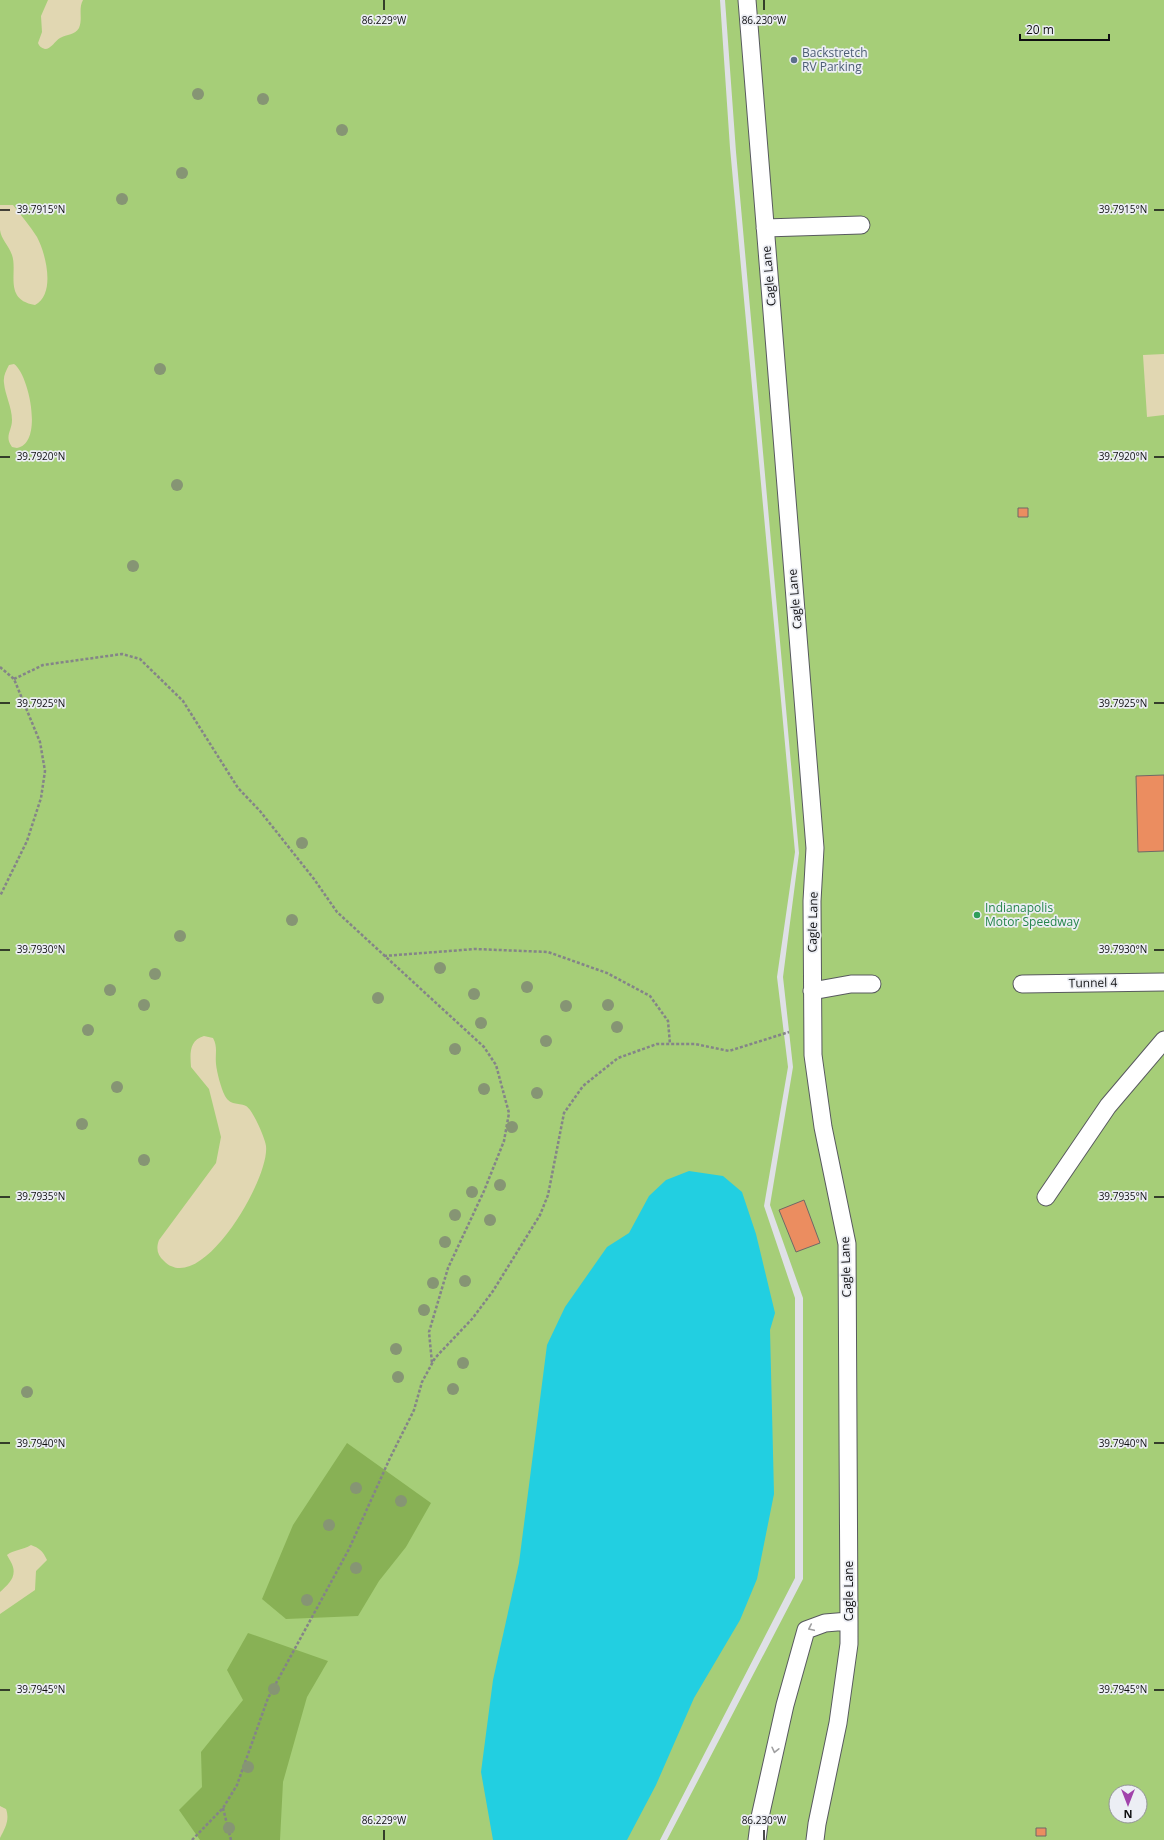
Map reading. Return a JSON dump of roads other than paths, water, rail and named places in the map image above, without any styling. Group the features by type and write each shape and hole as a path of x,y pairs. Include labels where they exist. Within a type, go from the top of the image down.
{"lane":[{"name":"Cagle Lane","path":"747,0 815,848 812,901 813,1055 823,1127 847,1244 849,1644 838,1723 815,1840"},
{"path":"765,228 862,225"},
{"name":"Tunnel 4","path":"1022,984 1164,982"},
{"path":"812,991 851,984 872,984"},
{"path":"1046,1197 1108,1106 1164,1040"},
{"path":"757,1840 760,1817 785,1705 806,1630 825,1623 849,1621"}],"water":[{"path":"689,1171 723,1176 742,1192 756,1234 775,1313 770,1330 774,1494 757,1579 740,1620 694,1698 656,1785 627,1840 493,1840 481,1772 493,1680 519,1563 547,1345 565,1307 607,1247 629,1233 649,1196 666,1180"}],"place":[{"name":"Backstretch RV Parking","path":"794,60"},
{"name":"Indianapolis Motor Speedway","path":"977,915"}]}
